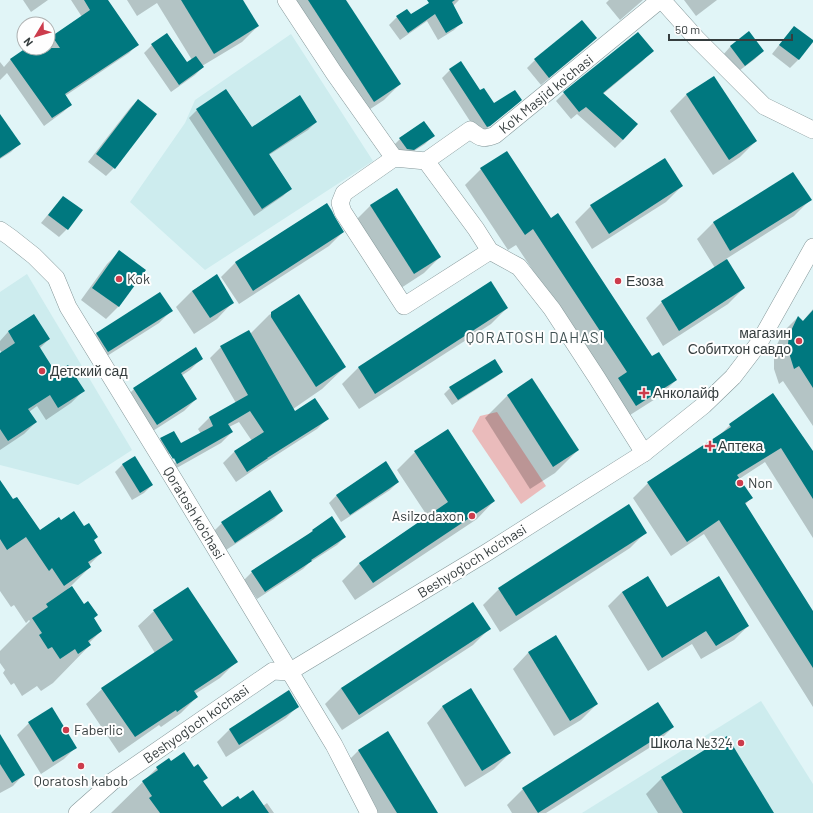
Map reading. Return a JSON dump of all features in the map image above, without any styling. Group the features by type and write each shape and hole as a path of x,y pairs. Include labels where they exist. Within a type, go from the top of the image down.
{"street":[{"path":"286,0 334,73 394,158"},
{"path":"661,0 696,38 764,106 813,130"},
{"name":"Ko'k Masjid ko'chasi","path":"426,161 470,130 479,137 487,138 495,135 661,0"},
{"path":"490,251 404,306 343,212 340,203 344,193 394,158 426,161 476,229 490,251 519,267 552,309 644,453"},
{"name":"Qoratosh ko'chasi","path":"0,230 34,256 56,278 68,307 334,745 369,813"},
{"name":"Beshyog'och ko'chasi","path":"77,813 113,781 273,671 289,672 486,553 644,453 704,405 733,377 759,343 813,247"}],"shaded area":[{"path":"291,34 373,161 205,270 130,202 185,123 195,100"},
{"name":"Детский сад","path":"27,274 132,450 78,485 0,465 0,292"},
{"path":"497,412 546,486 521,504 472,431 480,416"},
{"name":"Школа №324","path":"761,701 813,784 813,813 582,813"}],"building":[{"path":"84,0 108,0 139,45 65,94 72,105 52,118 10,59 16,55 56,56 56,48 60,48 56,42 56,33 90,10"},
{"path":"181,0 243,0 259,26 214,54"},
{"path":"308,0 346,0 401,84 374,102"},
{"path":"427,0 455,0 452,2 463,23 446,33 435,14 408,33 396,16 407,9 411,14 429,3"},
{"path":"582,20 597,38 549,78 534,59"},
{"path":"794,26 813,40 799,60 779,45"},
{"path":"749,31 764,51 745,66 730,46"},
{"path":"638,32 654,51 603,93 638,124 623,140 586,107 579,112 563,92"},
{"path":"167,33 187,62 196,56 204,67 179,85 151,44"},
{"path":"461,61 480,90 484,88 494,103 515,90 522,100 487,127 449,69"},
{"path":"714,76 757,141 729,160 686,94"},
{"path":"226,89 252,127 300,95 317,122 269,154 292,189 262,209 196,109"},
{"path":"138,99 157,114 115,169 96,154"},
{"path":"0,114 21,144 0,158"},
{"path":"424,121 435,136 414,150 407,149 399,138"},
{"path":"507,151 551,218 558,213 652,356 659,352 677,380 636,406 618,378 627,372 533,229 525,235 480,168"},
{"path":"665,158 683,186 609,234 590,205"},
{"path":"793,172 812,200 730,251 713,222"},
{"path":"397,188 441,257 414,274 370,205"},
{"path":"63,196 83,210 68,230 48,215"},
{"path":"327,203 344,232 253,291 235,262"},
{"name":"Kok","path":"119,250 146,270 119,307 92,288"},
{"path":"727,259 745,288 679,331 661,301"},
{"path":"217,274 234,303 210,318 192,291"},
{"path":"491,281 508,308 375,394 358,367"},
{"path":"160,292 173,311 108,352 96,333"},
{"path":"299,294 346,367 316,387 271,317 271,312"},
{"path":"813,310 813,388 799,366 794,369 788,344 789,335 798,316 803,321"},
{"path":"34,314 50,339 39,346 56,373 68,365 85,391 58,408 50,395 28,409 37,422 8,441 0,429 0,353 15,343 8,331"},
{"path":"249,330 295,411 315,398 329,419 247,472 234,451 264,432 250,411 228,424 233,432 177,464 160,438 174,431 181,443 213,426 209,417 248,395 220,346"},
{"path":"196,347 203,359 181,373 197,399 157,425 133,388"},
{"path":"495,359 503,372 458,400 449,387"},
{"path":"532,378 579,450 553,467 507,395"},
{"path":"773,393 813,451 813,499 781,448 737,475 753,498 745,503 813,611 813,668 719,520 687,542 647,482 731,427 729,424"},
{"path":"448,429 495,501 373,583 359,563 448,502 414,451"},
{"path":"135,456 153,485 140,493 122,464"},
{"path":"386,461 399,482 350,515 336,495"},
{"path":"0,480 13,499 17,497 40,530 59,517 61,520 74,511 84,526 89,523 98,537 94,540 102,553 88,562 91,567 64,586 52,568 49,571 26,537 7,550 0,539"},
{"path":"270,490 283,511 235,543 221,522"},
{"path":"629,504 647,533 516,616 498,588"},
{"path":"332,516 346,537 265,592 251,571 313,531 312,530"},
{"path":"648,576 667,607 719,576 749,626 716,646 706,631 662,658 622,592"},
{"path":"72,586 84,604 88,601 98,615 94,618 102,631 88,641 91,645 78,654 75,649 60,659 52,647 48,649 39,635 42,633 32,618 48,607 46,604"},
{"path":"188,587 238,662 194,691 198,697 177,712 176,710 135,737 101,688 173,640 153,610"},
{"path":"473,602 491,629 359,715 341,688"},
{"path":"556,635 598,704 570,721 528,652"},
{"path":"471,688 511,753 482,771 442,706"},
{"path":"289,690 299,707 239,745 229,729"},
{"path":"658,702 674,727 538,813 522,788"},
{"path":"52,707 77,748 53,762 28,722"},
{"path":"388,731 438,813 397,813 358,750"},
{"path":"0,734 25,775 12,783 0,764"},
{"path":"727,736 774,813 683,813 661,777"},
{"path":"184,752 194,767 198,764 208,778 203,781 222,807 238,796 240,799 253,790 269,813 160,813 149,798 152,796 142,781 158,770 156,767 169,758 171,761"}],"place":[{"name":"Kok","path":"119,279"},
{"name":"Езоза","path":"618,281"},
{"name":"магазин Собитхон савдо","path":"799,341"},
{"name":"Детский сад","path":"42,371"},
{"name":"Анколайф","path":"644,393"},
{"name":"Аптека","path":"710,446"},
{"name":"Non","path":"740,483"},
{"name":"Asilzodaxon","path":"472,516"},
{"name":"Faberlic","path":"66,730"},
{"name":"Школа №324","path":"741,743"},
{"name":"Qoratosh kabob","path":"81,766"}],"district":[{"name":"QORATOSH DAHASI","path":"535,338"}]}
